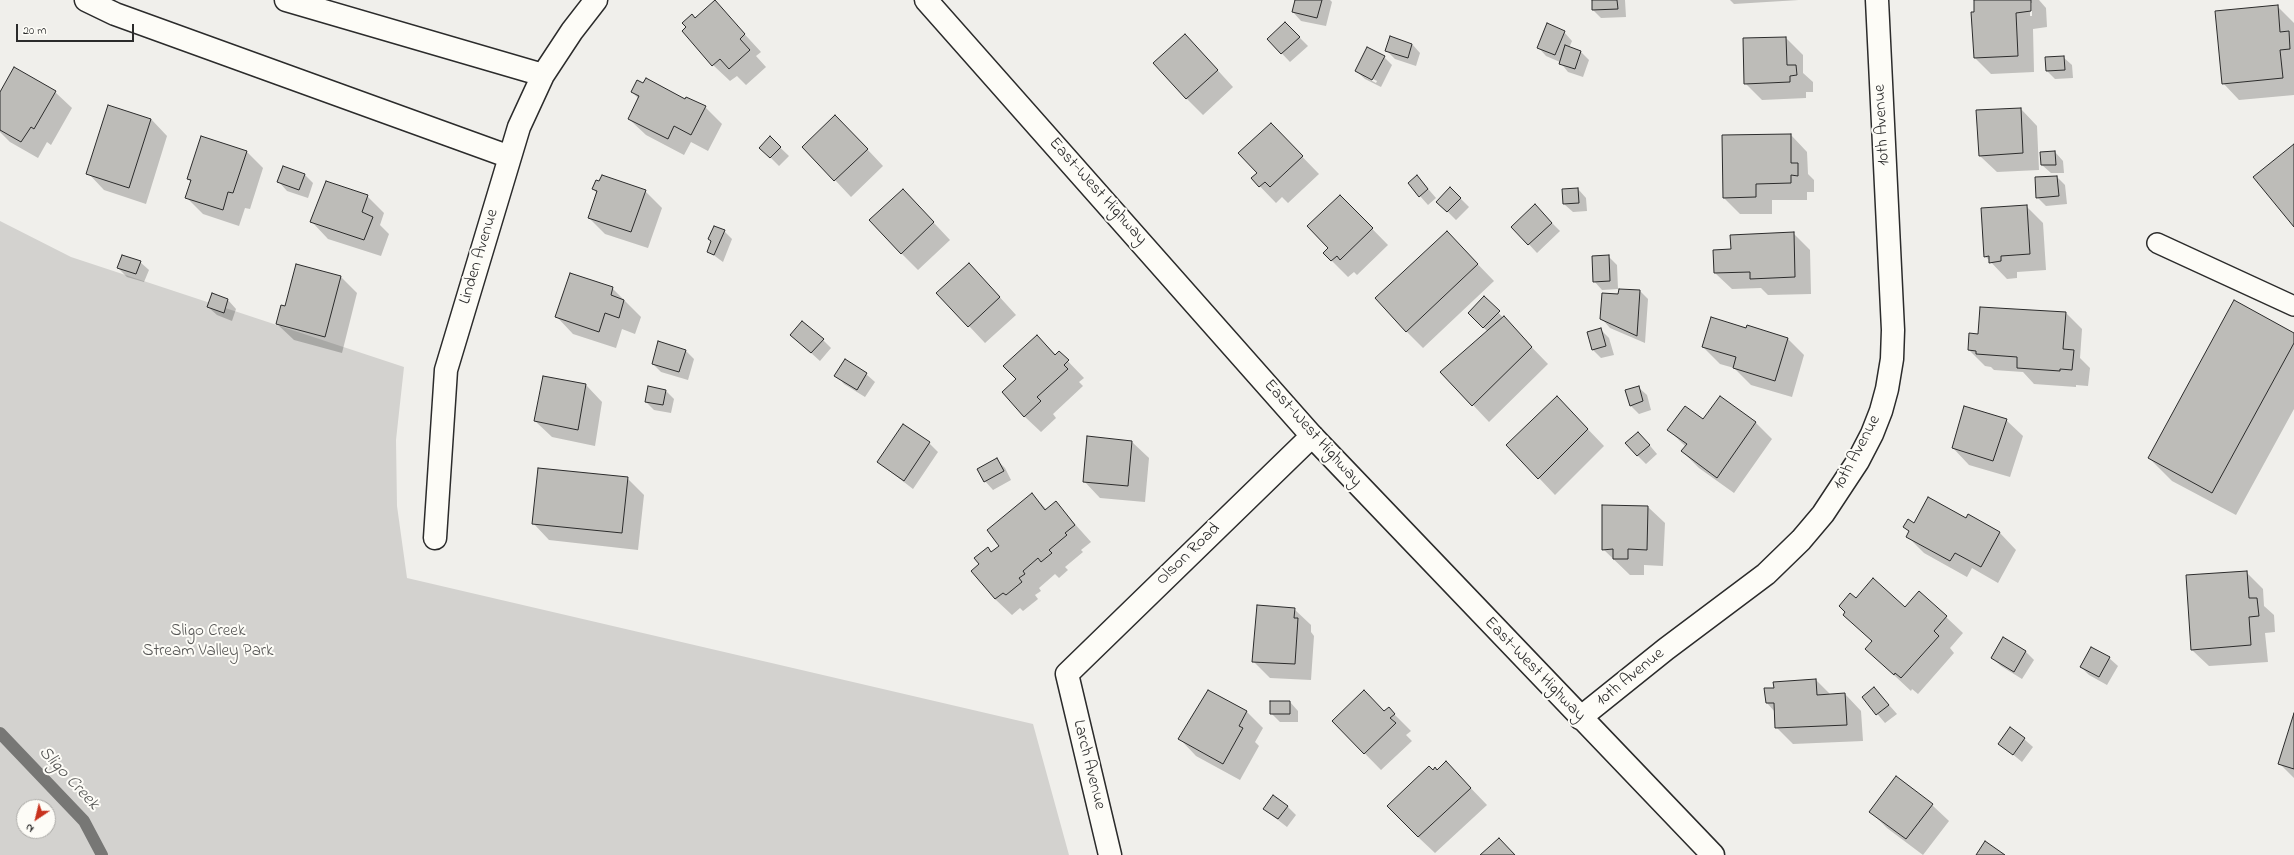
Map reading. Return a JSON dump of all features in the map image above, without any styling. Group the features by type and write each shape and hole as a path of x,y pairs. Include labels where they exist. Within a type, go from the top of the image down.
{"street":[{"path":"86,0 115,14 510,157"},
{"path":"286,0 543,75"},
{"name":"Linden Avenue","path":"435,538 446,370 519,127 543,75 572,31 596,0"},
{"name":"East-West Highway","path":"926,0 1312,436 1712,855"},
{"name":"10th Avenue","path":"1580,718 1776,564 1801,540 1823,514 1858,461 1882,411 1892,359 1893,330 1877,0"},
{"name":"Olson Road","path":"1066,674 1312,436"},
{"name":"Larch Avenue","path":"1066,674 1110,855"}],"lane":[{"path":"2157,243 2294,306"}],"green space":[{"name":"Sligo Creek Stream Valley Park","path":"0,221 71,257 404,367 396,440 397,506 407,578 1033,724 1069,855 0,855"}],"building":[{"path":"715,0 745,34 740,39 750,50 729,69 720,59 712,66 682,31 686,27 682,23 692,14 695,18"},
{"path":"1295,0 1322,0 1317,18 1292,12"},
{"path":"1592,0 1617,0 1618,9 1592,10"},
{"path":"1974,0 2031,0 2031,11 2016,13 2018,56 1974,58 1971,12 1974,12"},
{"path":"2278,5 2280,32 2289,31 2290,49 2280,50 2283,78 2222,84 2215,11"},
{"path":"1285,22 1300,37 1281,54 1267,39"},
{"path":"1547,23 1565,31 1555,55 1537,48"},
{"path":"1185,34 1218,70 1186,99 1153,63"},
{"path":"1390,36 1412,44 1408,58 1385,51"},
{"path":"1786,37 1787,65 1796,65 1797,75 1790,76 1790,82 1744,84 1743,38"},
{"path":"1565,45 1581,51 1575,69 1559,64"},
{"path":"1367,47 1385,56 1372,80 1355,71"},
{"path":"2064,56 2065,70 2046,71 2045,57"},
{"path":"14,67 56,91 34,129 31,127 21,142 0,130 0,92"},
{"path":"646,78 685,99 686,97 706,106 691,135 674,126 668,139 628,119 639,96 631,92 637,80 643,83"},
{"path":"108,105 151,119 129,188 86,174"},
{"path":"2021,108 2023,153 1979,156 1976,110"},
{"path":"835,115 868,149 834,181 802,147"},
{"path":"1271,123 1303,156 1270,187 1265,182 1259,187 1251,178 1257,173 1238,153"},
{"path":"1791,134 1791,163 1798,163 1798,176 1791,175 1791,183 1756,184 1756,197 1723,198 1722,135"},
{"path":"201,136 247,151 233,193 228,192 223,210 185,198 191,180 187,179"},
{"path":"770,136 781,147 770,158 759,148"},
{"path":"2294,144 2294,227 2253,177"},
{"path":"2055,151 2056,165 2041,165 2040,152"},
{"path":"283,166 305,174 299,190 277,182"},
{"path":"602,175 646,190 631,232 588,218 597,191 592,189 596,180 599,181"},
{"path":"1417,175 1428,189 1419,197 1408,183"},
{"path":"2057,176 2059,196 2036,198 2035,177"},
{"path":"326,181 368,195 362,212 373,217 364,240 310,222"},
{"path":"1450,187 1461,198 1447,212 1436,202"},
{"path":"1578,188 1579,203 1563,204 1562,189"},
{"path":"903,189 934,222 901,254 869,220"},
{"path":"1340,195 1373,228 1340,260 1337,256 1331,261 1323,253 1328,248 1307,226"},
{"path":"1535,204 1552,223 1528,245 1511,227"},
{"path":"2027,205 2030,254 2001,256 2001,261 1989,263 1989,256 1984,257 1981,208"},
{"path":"714,226 725,230 714,255 707,252 711,241 708,239"},
{"path":"1447,231 1478,264 1406,332 1375,298"},
{"path":"1794,232 1795,277 1750,279 1750,272 1714,273 1713,250 1731,249 1730,235"},
{"path":"122,255 141,261 136,274 117,268"},
{"path":"1609,255 1610,281 1593,282 1592,256"},
{"path":"969,263 1000,297 968,327 936,293"},
{"path":"296,264 341,276 325,337 276,324 281,305 285,306"},
{"path":"570,273 613,287 611,295 624,300 619,318 605,313 599,332 555,317"},
{"path":"1619,289 1640,290 1637,336 1600,319 1602,293 1618,294"},
{"path":"212,293 228,299 224,313 207,307"},
{"path":"1484,296 1500,311 1483,328 1468,313"},
{"path":"2234,300 2294,333 2294,343 2212,493 2148,458"},
{"path":"1980,307 2066,312 2063,349 2074,350 2072,370 2060,369 2060,371 2017,368 2017,357 1976,354 1976,351 1968,350 1969,333 1978,334"},
{"path":"1504,316 1532,347 1472,406 1440,372"},
{"path":"1711,317 1746,328 1747,325 1788,338 1775,381 1733,368 1736,357 1702,347"},
{"path":"802,321 824,339 811,353 790,335"},
{"path":"1601,328 1606,346 1592,350 1587,332"},
{"path":"1037,335 1055,355 1059,351 1069,360 1064,365 1068,369 1037,397 1041,401 1024,417 1002,392 1016,379 1003,366"},
{"path":"658,341 686,350 679,372 652,364"},
{"path":"845,359 867,373 857,390 834,376"},
{"path":"543,376 586,384 578,430 534,421"},
{"path":"648,386 666,390 663,405 645,402"},
{"path":"1639,386 1643,401 1630,406 1625,390"},
{"path":"1557,396 1588,429 1538,479 1506,445"},
{"path":"1720,396 1756,422 1717,478 1681,451 1687,444 1667,430 1685,406 1703,419"},
{"path":"1964,406 2007,419 1993,461 1952,448"},
{"path":"903,424 930,442 904,481 877,462"},
{"path":"1638,432 1650,445 1637,456 1625,443"},
{"path":"1087,436 1132,441 1128,486 1083,482"},
{"path":"997,458 1004,471 984,482 977,469"},
{"path":"538,468 628,477 622,533 532,524"},
{"path":"1032,493 1045,510 1056,501 1075,525 1065,533 1067,535 1049,550 1052,553 1041,562 1038,558 1023,571 1025,574 1019,578 1022,582 1006,595 1003,593 995,599 971,571 979,564 974,558 988,547 991,552 999,546 987,530"},
{"path":"1928,497 1966,518 1968,514 2000,532 1981,567 1955,553 1950,561 1906,537 1909,531 1903,527 1908,519 1914,523"},
{"path":"1602,505 1648,506 1647,550 1628,549 1628,559 1613,559 1613,549 1602,550"},
{"path":"2247,571 2249,598 2257,598 2259,616 2249,617 2251,645 2191,650 2186,575"},
{"path":"1873,578 1905,607 1919,591 1947,616 1934,631 1939,636 1901,678 1895,673 1894,675 1865,649 1872,641 1843,615 1845,612 1839,606 1850,593 1856,598"},
{"path":"1257,605 1295,608 1294,618 1298,618 1295,664 1252,662"},
{"path":"2003,637 2026,651 2014,672 1991,658"},
{"path":"2091,647 2110,657 2099,677 2080,667"},
{"path":"1816,679 1817,695 1845,693 1847,725 1775,728 1774,703 1766,703 1764,688 1774,688 1773,682"},
{"path":"1874,687 1889,705 1876,715 1862,697"},
{"path":"1208,690 1247,711 1239,726 1243,728 1223,764 1178,739"},
{"path":"1364,690 1384,711 1389,707 1395,714 1390,718 1396,723 1364,754 1332,721"},
{"path":"1270,701 1290,701 1290,714 1270,714"},
{"path":"2294,713 2294,769 2278,764"},
{"path":"2010,727 2025,738 2013,755 1998,744"},
{"path":"1446,761 1471,788 1418,837 1387,806 1429,766 1433,770 1435,767 1437,770"},
{"path":"1896,776 1933,804 1906,839 1869,812"},
{"path":"1273,795 1288,806 1278,819 1263,809"},
{"path":"1499,838 1515,855 1480,855"},
{"path":"1985,841 2005,855 1976,855"}],"waterway":[{"name":"Sligo Creek","path":"0,733 84,821 102,855"}]}
